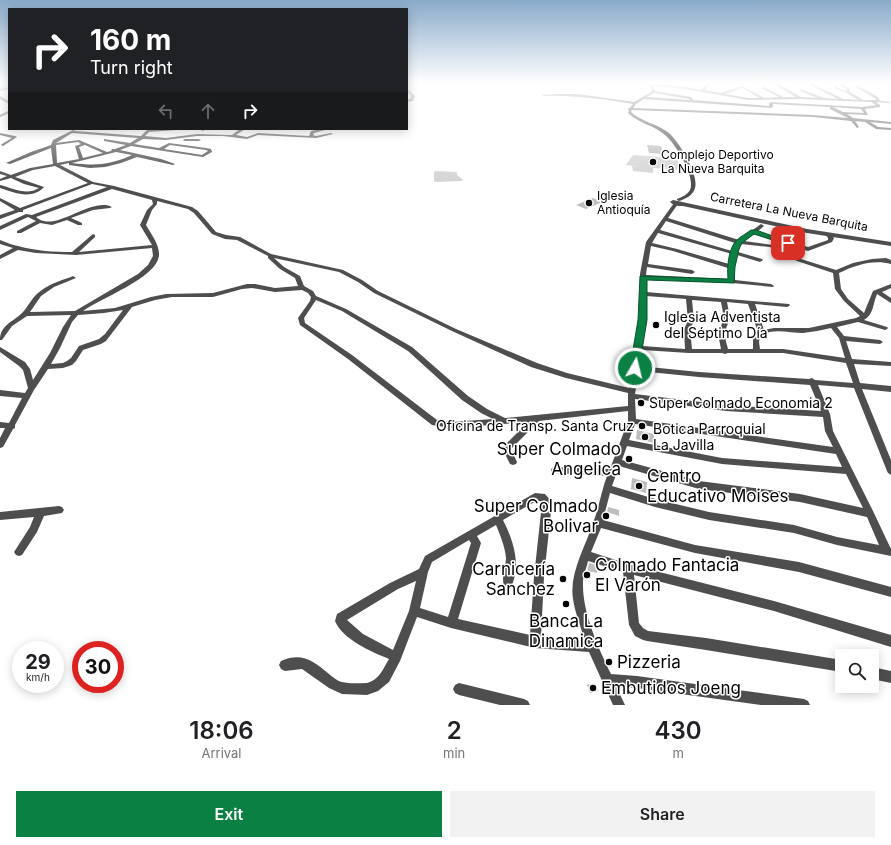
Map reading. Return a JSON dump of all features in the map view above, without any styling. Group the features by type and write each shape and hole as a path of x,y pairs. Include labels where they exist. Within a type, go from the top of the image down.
{"street":[{"path":"619,705 592,647 578,599 578,580 585,555 598,523 607,488 632,421 632,394 643,320 643,277 649,244 664,219 691,193 693,185 680,150 674,140 665,132 640,122 632,115"},
{"path":"784,115 891,123"},
{"path":"846,115 854,120 858,127"},
{"path":"830,118 830,125"},
{"path":"867,122 877,128 891,129"},
{"path":"55,164 53,145 58,138 73,130"},
{"path":"88,134 94,130"},
{"path":"8,163 23,165 55,164 81,160 130,144 141,138 149,130 170,130 189,136"},
{"path":"223,134 225,130"},
{"path":"233,136 242,130"},
{"path":"312,137 312,132 322,130"},
{"path":"70,132 166,139 223,134 247,138 258,134 312,137 331,134"},
{"path":"0,134 15,137 2,145"},
{"path":"161,149 179,138 199,140"},
{"path":"0,180 11,177 32,153 53,145 75,140 106,153"},
{"path":"105,140 197,156 203,156 210,152 210,150 206,149 169,144"},
{"path":"81,160 76,146 84,144"},
{"path":"113,150 173,164"},
{"path":"64,163 104,167 119,163 137,155"},
{"path":"55,164 92,183 190,208 196,212 214,233 225,237 238,238 269,255 282,268 298,277 301,288"},
{"path":"0,172 26,183 42,187 42,189 27,194 0,186"},
{"path":"0,217 92,183"},
{"path":"0,228 112,187"},
{"path":"94,194 99,197 99,202"},
{"path":"0,445 12,426 27,396 46,367 67,324 77,313 143,273 156,258 157,251 143,225 150,210 155,204 154,199"},
{"path":"0,200 40,222 49,223 90,208 99,202"},
{"path":"99,202 110,207"},
{"name":"Carretera La Nueva Barquita","path":"680,202 828,235 891,243"},
{"name":"Carretera La Nueva Barquita","path":"680,202 850,238"},
{"path":"66,218 80,224"},
{"path":"664,219 739,242 771,246 799,260 836,272 846,266 856,263 885,260 891,262"},
{"path":"19,232 40,222"},
{"path":"732,281 731,267 739,242 761,226"},
{"path":"656,231 734,254 760,260"},
{"path":"753,232 808,249 830,241 831,238 828,235"},
{"path":"75,252 92,236"},
{"path":"0,242 16,249 26,251 75,252 155,246"},
{"path":"649,244 675,250 731,267"},
{"path":"0,257 16,249"},
{"path":"269,255 341,271 360,281 376,292 454,330 534,365 566,375 602,383 632,394 726,408 826,414"},
{"path":"645,265 692,272"},
{"path":"836,272 838,289 861,318 885,328"},
{"path":"643,277 732,281 770,286"},
{"path":"0,338 10,325 25,314 42,292 52,286 73,278"},
{"path":"25,314 77,313 130,307 168,295 213,295 253,286 279,290 292,287 301,288 311,292 314,297 344,310 410,349 465,398 484,411 504,420"},
{"path":"757,350 755,344 757,337 762,332 776,330 809,330 861,318 870,310 872,298 877,291 891,286"},
{"path":"877,291 890,299"},
{"path":"643,294 689,299 787,305"},
{"path":"314,297 301,318 302,324 350,357 435,424 442,425 537,418 632,408"},
{"path":"689,299 691,321 687,330 689,351"},
{"path":"724,301 727,318 721,334 725,352"},
{"path":"751,303 762,332"},
{"path":"46,367 68,364 73,360 79,350 100,342 105,338 122,313 130,307"},
{"path":"832,325 842,338 858,385 891,471"},
{"path":"842,338 880,342"},
{"path":"638,348 725,352 757,350 783,351 850,361 891,364"},
{"path":"0,349 22,364 26,370 32,388"},
{"path":"635,368 741,378 812,381 891,389"},
{"path":"812,381 826,414 829,431 889,552"},
{"path":"0,393 27,396"},
{"path":"513,462 506,448 537,418"},
{"path":"632,421 839,450"},
{"path":"0,425 12,426"},
{"path":"624,442 722,461 849,471"},
{"path":"616,462 699,485 800,498 870,514"},
{"path":"555,470 613,473"},
{"path":"607,488 655,503 709,516 794,529 836,541 889,552"},
{"path":"285,665 303,663 311,667 333,684 342,688 367,689 374,687 386,678 396,657 414,611 423,572 428,559 535,498 542,497 547,502 539,577 536,642"},
{"path":"0,516 59,510"},
{"path":"19,552 34,529 40,513"},
{"path":"498,520 509,543 511,551 512,560 508,582"},
{"path":"598,523 696,549 800,567 891,592"},
{"path":"451,623 476,543 470,535"},
{"path":"585,555 628,570 774,606 891,640"},
{"path":"628,570 634,625 639,632 647,636 835,665"},
{"path":"396,657 358,638 340,621 341,618 355,608 423,572"},
{"path":"414,611 451,623 536,642 592,647"},
{"path":"879,674 891,677"},
{"path":"607,680 637,682 804,705"},
{"path":"459,690 524,705"}],"shaded area":[{"name":"Complejo Deportivo La Nueva Barquita","path":"633,155 677,158 681,170 653,168 653,173 633,171 632,166 644,167 626,165"},
{"path":"434,172 457,172 457,175 463,180 436,182 434,181"}],"building":[{"path":"647,145 661,146 664,154 649,153"},
{"name":"Iglesia Antioquía","path":"593,198 602,202 586,209 576,205"},
{"name":"Botica Parroquial La Javilla","path":"637,430 654,434 654,443 636,439"},
{"name":"Centro Educativo Moises","path":"632,478 647,482 646,493 631,489"},
{"path":"608,507 619,510 619,516 607,512"},
{"path":"589,563 597,565 597,573 587,571"},
{"name":"Embutidos Joeng","path":"595,683 598,691 590,693 587,685"}],"place":[{"name":"Complejo Deportivo La Nueva Barquita","path":"653,162"},
{"name":"Iglesia Antioquía","path":"589,203"},
{"name":"Iglesia Adventista del Séptimo Día","path":"656,325"},
{"name":"Super Colmado Economia 2","path":"641,403"},
{"name":"Oficina de Transp. Santa Cruz","path":"642,426"},
{"name":"Botica Parroquial La Javilla","path":"645,437"},
{"name":"Super Colmado Angelica","path":"629,459"},
{"name":"Centro Educativo Moises","path":"639,486"},
{"name":"Super Colmado Bolivar","path":"606,516"},
{"name":"Colmado Fantacia El Varón","path":"587,575"},
{"name":"Carnicería Sanchez","path":"563,579"},
{"name":"Banca La Dinamica","path":"566,604"},
{"name":"Pizzeria","path":"609,662"},
{"name":"Embutidos Joeng","path":"593,688"}],"route":[{"path":"635,368 643,320 643,277 732,281 731,267 735,249 739,242 753,232 788,243"}]}
